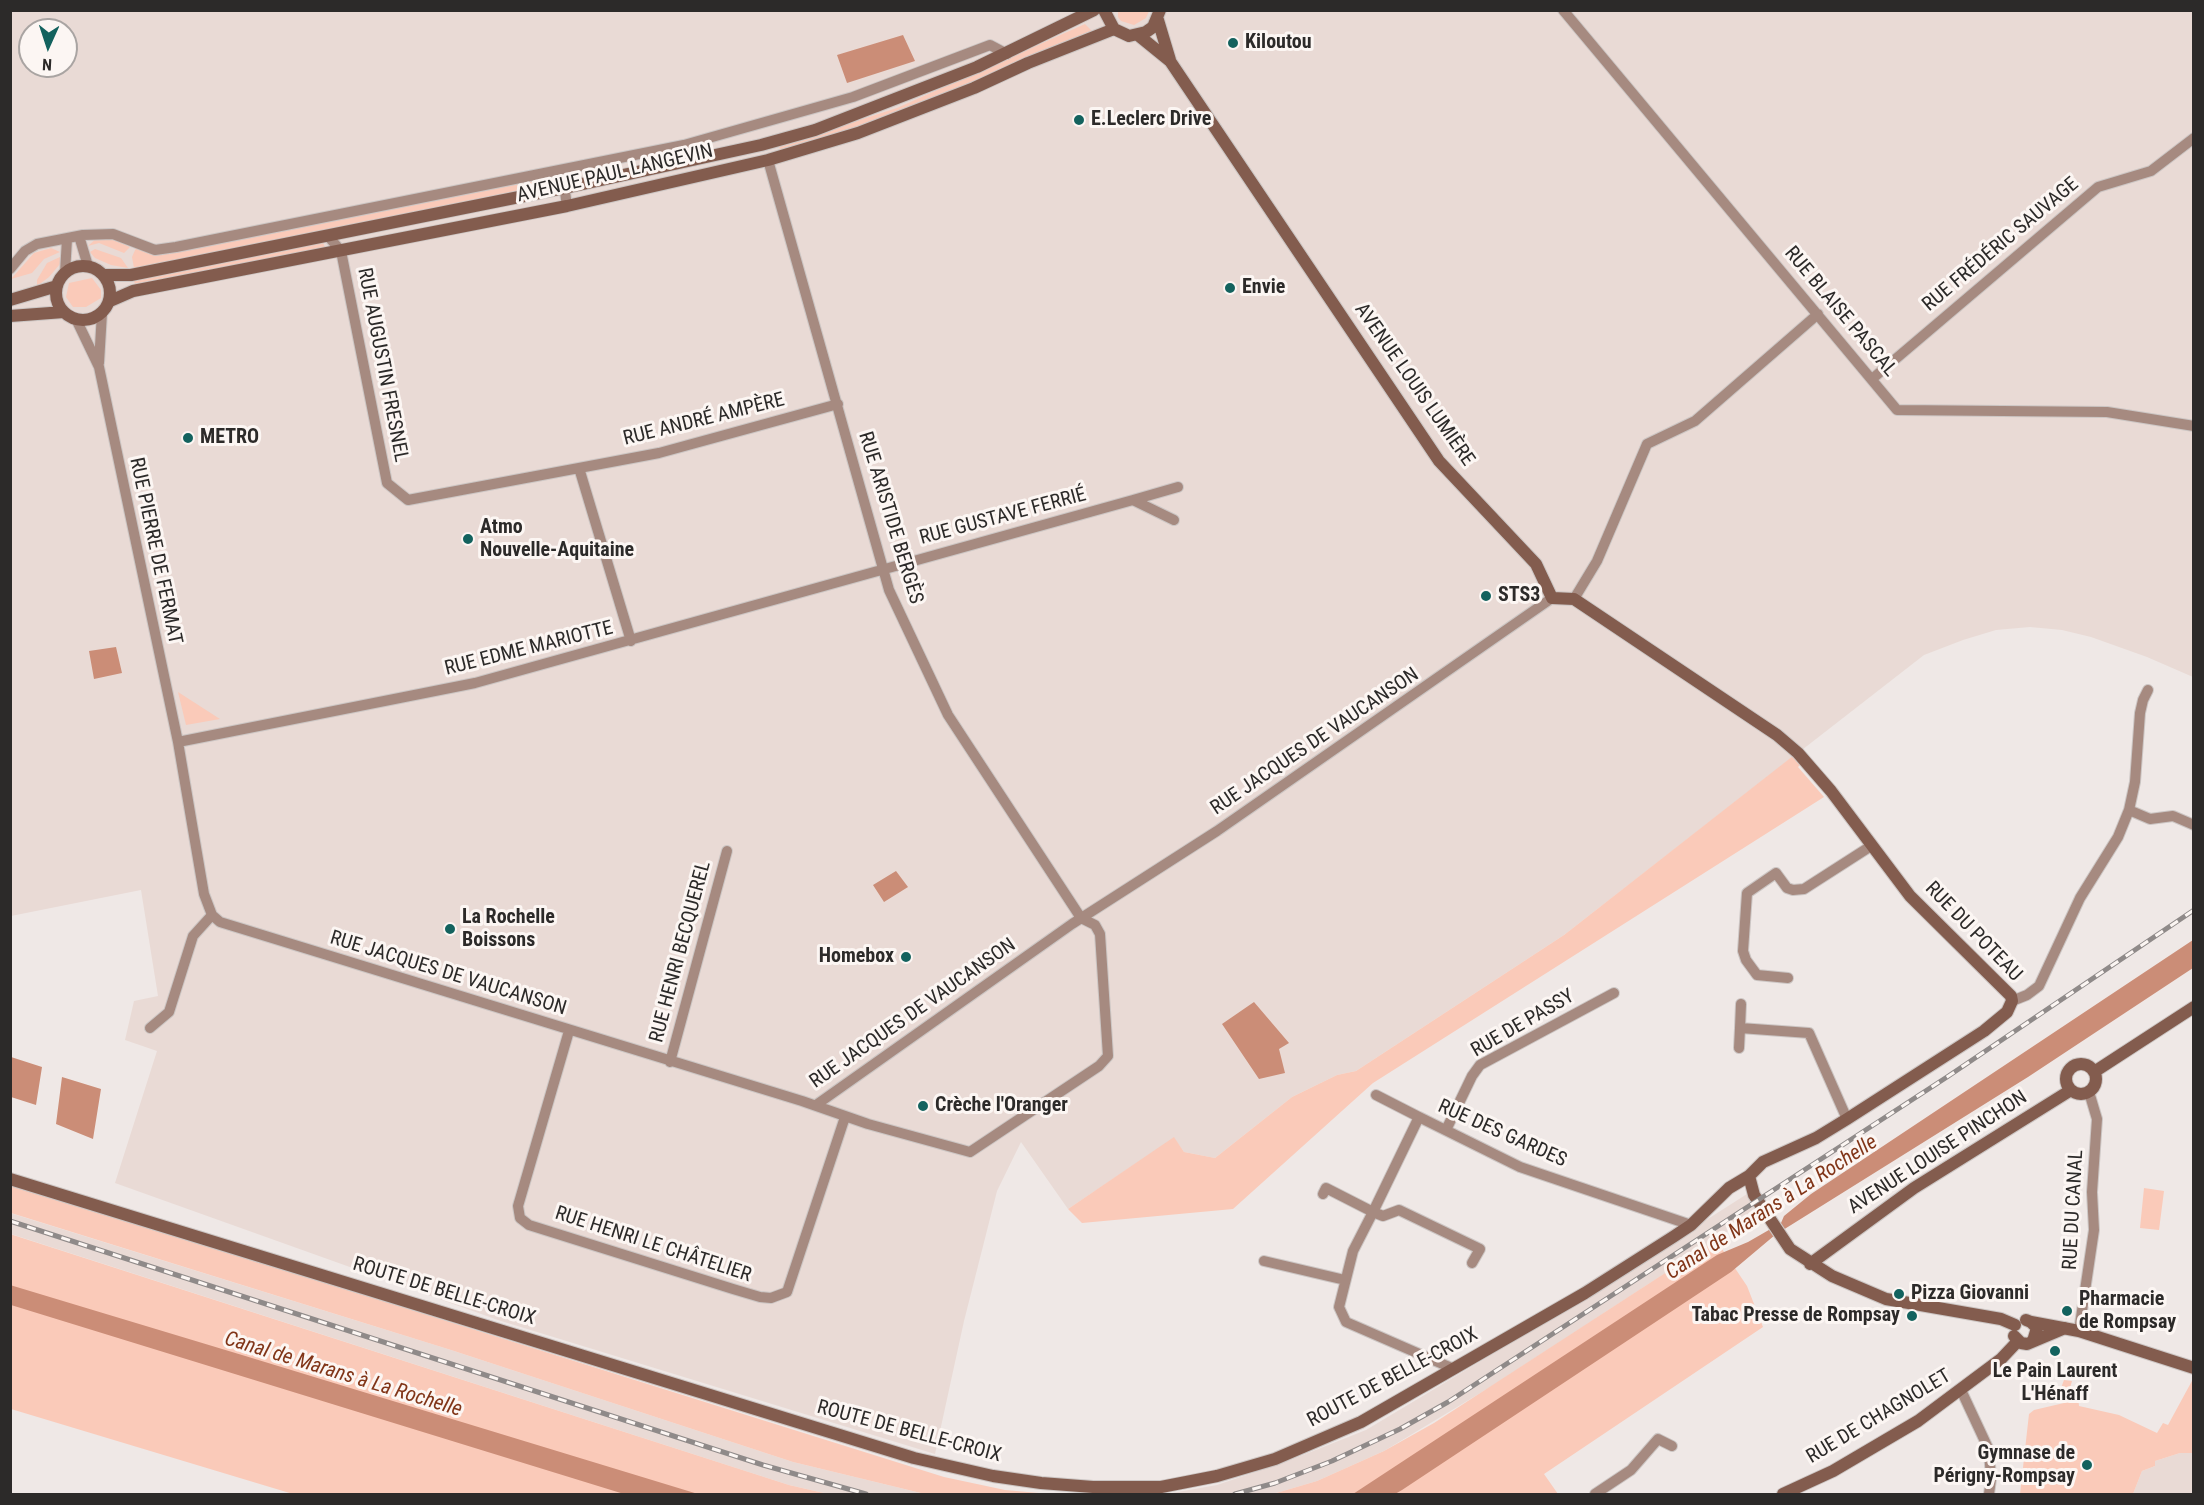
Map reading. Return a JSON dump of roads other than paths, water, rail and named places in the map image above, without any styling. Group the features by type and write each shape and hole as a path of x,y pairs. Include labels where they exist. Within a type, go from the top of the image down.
{"street":[{"name":"AVENUE PAUL LANGEVIN","path":"104,275 131,275 564,188 761,145 815,130 1007,54 1094,10"},
{"path":"1104,10 1114,29 1129,36 1146,32 1159,15"},
{"name":"RUE BLAISE PASCAL","path":"1563,10 1897,410 2107,412 2193,426"},
{"name":"AVENUE LOUIS LUMIÈRE","path":"1159,15 1170,62"},
{"name":"AVENUE PAUL LANGEVIN","path":"110,301 133,291 567,206 768,160 868,129 974,88 1028,63 1114,29"},
{"name":"AVENUE LOUIS LUMIÈRE","path":"1138,35 1170,62 1439,460 1536,564 1552,598"},
{"path":"10,268 25,251 37,244 79,236 113,234 155,250 176,247 684,146 853,97 990,45 1007,54"},
{"name":"RUE FRÉDÉRIC SAUVAGE","path":"1872,379 2098,187 2151,171 2193,138"},
{"name":"RUE ARISTIDE BERGÈS","path":"768,160 889,590 948,715 1081,918 1095,925 1100,934 1108,1049 1105,1062 970,1152 845,1117"},
{"path":"561,171 567,206"},
{"path":"79,236 88,266"},
{"name":"RUE AUGUSTIN FRESNEL","path":"328,236 341,251 387,483 408,500 579,468"},
{"path":"65,273 79,266 88,266 104,275 109,283 110,301 102,313 90,320 76,320 64,312 56,296 57,286 65,273 67,239"},
{"path":"10,300 35,295 57,286"},
{"path":"10,316 64,312"},
{"name":"RUE PIERRE DE FERMAT","path":"99,367 102,313"},
{"path":"1552,598 1574,599 1597,561 1647,444 1695,421 1818,314"},
{"name":"RUE PIERRE DE FERMAT","path":"76,320 99,367 177,742"},
{"name":"RUE ANDRÉ AMPÈRE","path":"579,468 659,453 838,404"},
{"path":"579,468 630,641"},
{"name":"RUE GUSTAVE FERRIÉ","path":"883,569 1178,487"},
{"path":"1133,500 1174,520"},
{"name":"RUE EDME MARIOTTE","path":"177,742 475,684 883,569"},
{"name":"RUE JACQUES DE VAUCANSON","path":"212,915 220,922 816,1105 1081,918 1217,831 1552,598"},
{"name":"RUE DU POTEAU","path":"1574,599 1777,735 1798,753 1831,791 1910,896 1951,939 2006,990 2012,1001 2007,1012 1990,1026 1847,1119 1804,1144 1763,1162 1749,1176"},
{"path":"2012,1001 2039,986 2068,920 2118,837 2129,810 2135,782 2140,713 2142,700 2148,690"},
{"path":"150,1028 169,1012 193,936 212,915 204,894 177,742"},
{"path":"2129,810 2150,819 2173,816 2193,825"},
{"path":"1788,978 1758,975 1746,960 1743,951 1747,893 1776,873 1786,888 1793,891 1804,889 1871,846"},
{"name":"RUE HENRI BECQUEREL","path":"670,1062 727,851"},
{"name":"RUE DE PASSY","path":"1446,1130 1472,1076 1480,1065 1614,993"},
{"path":"1739,1048 1741,1004"},
{"path":"2094,1072 2193,1007"},
{"path":"1740,1028 1809,1033 1847,1119"},
{"name":"RUE HENRI LE CHÂTELIER","path":"569,1030 518,1206 520,1218 529,1224 733,1289 771,1298 788,1292 845,1117"},
{"path":"2087,1066 2094,1072 2096,1081 2089,1092 2080,1094 2071,1090 2067,1076 2073,1067 2087,1066"},
{"name":"AVENUE LOUISE PINCHON","path":"1810,1264 1914,1188 2071,1090"},
{"name":"RUE DU CANAL","path":"2079,1331 2094,1230 2092,1192 2097,1119 2089,1092"},
{"path":"1376,1095 1419,1117"},
{"path":"816,1105 845,1117"},
{"name":"RUE DES GARDES","path":"1454,1369 1346,1322 1339,1307 1353,1251 1419,1117 1520,1167 1691,1225"},
{"path":"1749,1176 1754,1195 1787,1245 1810,1264 1886,1299 2001,1319 2015,1326"},
{"name":"ROUTE DE BELLE-CROIX","path":"10,1179 914,1458 993,1476 1041,1483 1134,1488 1161,1487 1217,1476 1275,1459 1352,1427 1584,1293 1691,1225 1729,1188 1749,1176"},
{"path":"1323,1194 1326,1188 1383,1216 1399,1210 1480,1249 1472,1263"},
{"path":"1829,1252 1832,1276"},
{"path":"1264,1261 1345,1280"},
{"path":"2066,1328 2028,1344 2018,1341 2013,1334 2015,1326 2022,1320 2066,1328 2193,1368"},
{"path":"2031,1322 2037,1328 2033,1341"},
{"name":"RUE DE CHAGNOLET","path":"1783,1494 1878,1445 1961,1390 2001,1359 2018,1341"},
{"path":"1961,1390 1989,1450 1991,1479 1989,1494"},
{"path":"1595,1494 1631,1470 1658,1439 1672,1446"}],"railway":[{"path":"1235,1494 1275,1483 1332,1461 1400,1429 1448,1402 1947,1077 2194,910"},
{"path":"10,1221 763,1465 866,1494"}],"place":[{"name":"Kiloutou","path":"1233,43"},
{"name":"E.Leclerc Drive","path":"1079,120"},
{"name":"Envie","path":"1230,288"},
{"name":"METRO","path":"188,438"},
{"name":"Atmo Nouvelle-Aquitaine","path":"468,539"},
{"name":"STS3","path":"1486,596"},
{"name":"La Rochelle Boissons","path":"450,929"},
{"name":"Homebox","path":"906,957"},
{"name":"Crèche l'Oranger","path":"923,1106"},
{"name":"Pizza Giovanni","path":"1899,1294"},
{"name":"Pharmacie de Rompsay","path":"2067,1311"},
{"name":"Tabac Presse de Rompsay","path":"1912,1316"},
{"name":"Le Pain Laurent L'Hénaff","path":"2055,1351"},
{"name":"Gymnase de Périgny-Rompsay","path":"2087,1465"}],"water label":[{"name":"Canal de Marans à La Rochelle","path":"1772,1208"},
{"name":"Canal de Marans à La Rochelle","path":"343,1375"}]}
